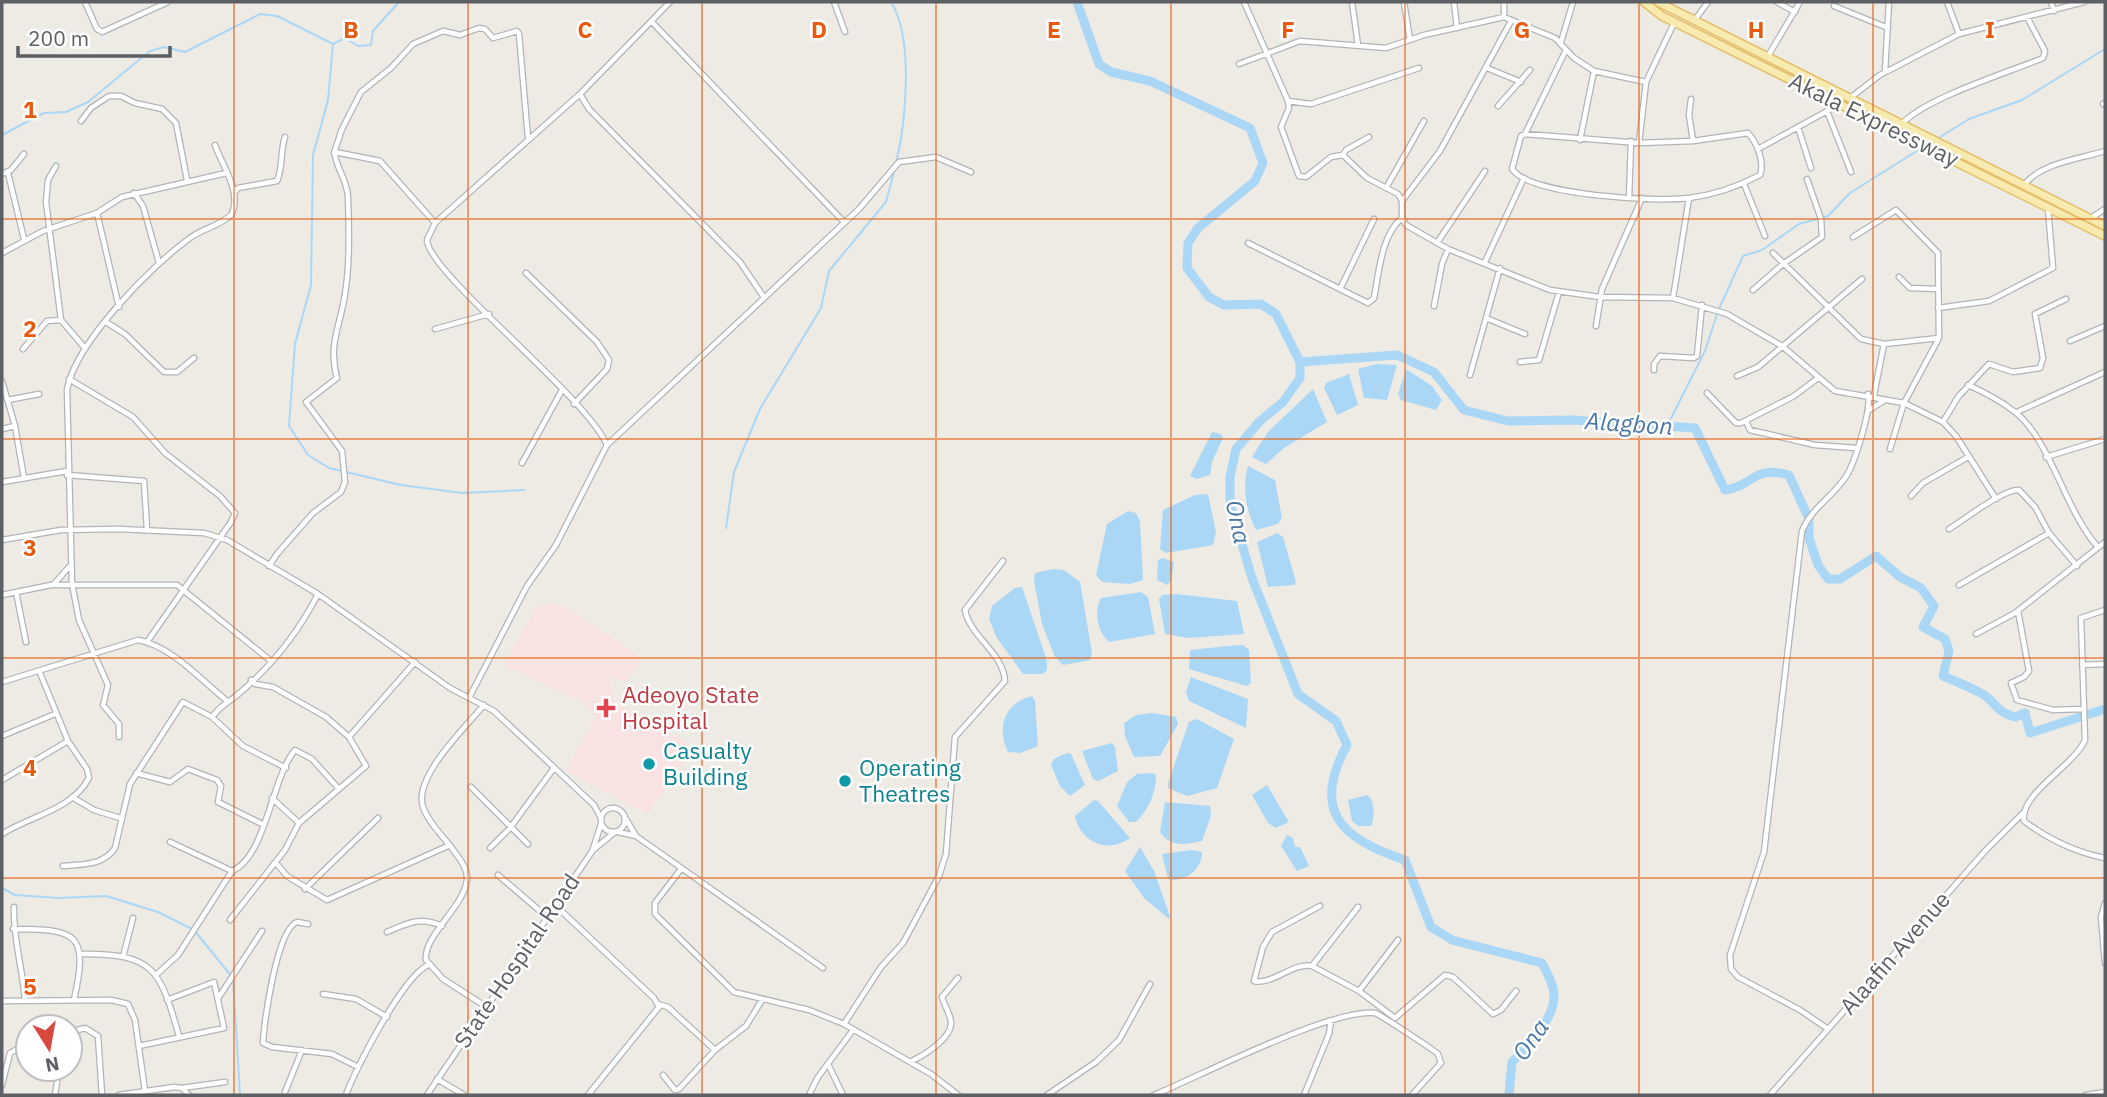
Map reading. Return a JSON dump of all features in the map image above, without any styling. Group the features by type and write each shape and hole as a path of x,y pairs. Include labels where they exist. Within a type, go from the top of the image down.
{"main road":[{"name":"Akala Expressway","path":"1644,2 1675,22 2105,236"},
{"name":"Akala Expressway","path":"1658,2 1693,22 1768,56 2105,226"}],"street":[{"path":"85,2 97,29 102,32 168,2"},
{"path":"607,445 562,390 429,250 427,240 435,223 580,94 670,2"},
{"path":"834,2 845,32"},
{"path":"1244,2 1288,101 1281,127 1299,176 1306,177 1331,157 1343,155 1346,150 1369,137"},
{"path":"1352,2 1358,46"},
{"path":"1404,2 1410,40"},
{"path":"1454,2 1457,28"},
{"path":"1504,2 1504,17"},
{"path":"1561,43 1573,2"},
{"path":"1693,22 1708,2"},
{"path":"1777,2 1795,12"},
{"path":"1768,56 1800,2"},
{"path":"1885,72 1889,2"},
{"path":"1947,2 1959,34"},
{"path":"2051,2 2054,11"},
{"path":"1850,98 1885,72 1959,34 2084,2"},
{"path":"1834,6 1888,28"},
{"path":"1239,64 1306,41 1386,48 1504,17 1561,43 1566,50 1594,71 1646,82"},
{"path":"1903,123 1909,117 1949,97 2043,58 2045,51 2027,17"},
{"path":"1402,201 1440,151 1511,21"},
{"path":"651,22 844,222"},
{"path":"1639,143 1646,82 1675,22"},
{"path":"270,566 277,554 313,513 341,492 345,482 340,449 306,402 337,378 331,355 345,295 348,200 346,177 334,153 342,128 361,92 370,82 391,68 413,44 443,31 460,35 479,28 493,38 514,32 520,34 528,139"},
{"path":"1525,134 1639,143 1693,141 1745,133 1751,136 1758,149 1762,173 1744,184 1689,198 1629,198 1586,194 1524,178 1512,169 1521,136 1525,134 1566,50"},
{"path":"1288,101 1311,104 1419,68"},
{"path":"1487,68 1521,82"},
{"path":"1499,106 1530,70"},
{"path":"1580,140 1594,71"},
{"path":"580,94 589,109 740,262 763,296"},
{"path":"80,121 91,108 109,96 121,96 135,103 162,109 176,123 187,180"},
{"path":"1691,99 1689,115 1693,141"},
{"path":"1758,149 1840,103"},
{"path":"1827,111 1851,172"},
{"path":"1386,188 1424,121"},
{"path":"1798,127 1811,168"},
{"path":"235,193 238,188 277,181 281,172 279,160 285,137"},
{"path":"1629,198 1631,141"},
{"path":"119,737 119,724 103,705 108,685 79,620 72,584 67,473 69,379 84,347 159,263 199,232 225,221 235,208 235,193 215,145"},
{"path":"334,153 339,150 380,160 435,223"},
{"path":"2024,186 2031,176 2039,172 2105,151"},
{"path":"24,154 5,174 24,239"},
{"path":"1343,155 1367,178 1398,194 1402,201 1402,218 1410,227 1448,249 1559,292 1600,297 1673,298 1702,305 1727,314 1782,346 1835,391 1904,402 1942,422 1996,499"},
{"path":"469,698 527,586 556,545 607,445 844,222 903,159 936,157 971,172"},
{"path":"56,166 46,190 48,229 61,320 84,347"},
{"path":"1437,243 1485,171"},
{"path":"2,253 24,239 97,213 134,193 226,173"},
{"path":"1485,262 1524,178"},
{"path":"1753,290 1783,264 1822,237 1821,219 1807,179"},
{"path":"1744,184 1765,236"},
{"path":"134,193 143,206 159,263"},
{"path":"1596,326 1600,297 1642,197"},
{"path":"1673,298 1689,198"},
{"path":"1938,308 1989,300 2053,268 2046,216 2049,208"},
{"path":"2091,219 2105,209"},
{"path":"1853,237 1896,210 1938,253 1939,338 1904,402 1889,449"},
{"path":"97,213 119,307"},
{"path":"1248,243 1268,255 1341,287 1368,303 1373,301 1382,257 1394,225 1402,218"},
{"path":"1341,287 1374,219"},
{"path":"1434,306 1442,264 1448,249"},
{"path":"1773,253 1861,339 1884,344 1939,338"},
{"path":"1470,375 1500,268"},
{"path":"526,273 597,342 609,360 607,369 574,404"},
{"path":"1899,277 1910,288 1938,289"},
{"path":"1737,376 1754,370 1862,279"},
{"path":"1520,362 1539,360 1559,292"},
{"path":"1942,422 1968,385 1991,363 2012,372 2040,368 2043,358 2035,314 2066,299"},
{"path":"1654,370 1654,364 1660,356 1697,356 1702,305"},
{"path":"435,328 489,314"},
{"path":"1486,318 1525,334"},
{"path":"23,349 47,321 61,320"},
{"path":"106,322 125,334 164,372 177,372 194,358"},
{"path":"2070,341 2105,326"},
{"path":"1828,1029 1800,1010 1738,977 1729,964 1735,936 1764,852 1791,610 1807,520 1848,474 1868,411 1884,344"},
{"path":"2016,412 2105,372"},
{"path":"1707,393 1736,423 1746,421 1794,396 1818,378"},
{"path":"69,379 133,417 177,465 233,510 234,517 221,537 147,642"},
{"path":"2,381 15,426 24,478"},
{"path":"1968,385 2016,412 2035,436 2077,519 2097,546"},
{"path":"522,463 562,390"},
{"path":"8,400 39,394"},
{"path":"1868,411 1886,399"},
{"path":"1746,421 1750,430 1774,437 1856,448"},
{"path":"2,429 15,426"},
{"path":"2046,457 2105,439"},
{"path":"1911,496 1923,483 1968,457"},
{"path":"2,482 67,473 144,481 147,530"},
{"path":"1949,529 1996,499 2013,490 2019,490 2035,507 2049,533 2077,566"},
{"path":"2,540 69,530 147,530 204,533 221,537 318,594 415,662 500,716 594,805 605,829 636,836"},
{"path":"1959,585 2049,533"},
{"path":"1976,634 2018,611 2105,542"},
{"path":"844,1024 881,967 903,943 942,868 955,737 1005,681 1001,665 974,629 965,610 1003,561"},
{"path":"54,584 70,566"},
{"path":"2,595 54,584 177,585 271,661"},
{"path":"16,592 26,642"},
{"path":"212,717 226,700 235,697 271,661 295,634 318,594"},
{"path":"2018,611 2029,671 2028,675 2011,683 2017,700 2053,710 2082,711 2082,616 2105,610"},
{"path":"2,682 40,673 130,641 147,642 178,661 226,700"},
{"path":"349,737 415,662"},
{"path":"2081,665 2105,664"},
{"path":"2,834 55,810 88,782 90,774 68,741 40,673"},
{"path":"230,920 268,869 276,863 299,823 366,766 349,737 318,711 273,687 259,685 251,680"},
{"path":"63,866 99,862 110,856 115,848 120,818 136,773 179,704 188,702 212,717 243,746 286,768"},
{"path":"484,705 423,783 421,799 425,811 467,871 467,881 459,901 428,948 428,965 443,979 485,1006"},
{"name":"Alaafin Avenue","path":"1770,1095 1986,850 2023,813 2028,802 2083,745 2082,711"},
{"path":"2,736 56,713"},
{"path":"2,780 68,741"},
{"path":"157,975 178,955 232,870 246,862 293,752 300,751 312,759 339,789"},
{"path":"490,848 510,828 554,768"},
{"path":"136,773 170,782 188,769 218,780 221,786 218,802 262,824"},
{"path":"471,788 527,844"},
{"path":"79,790 80,800"},
{"path":"72,797 94,810 120,818"},
{"path":"272,798 299,823"},
{"path":"594,805 621,811 636,836 823,968"},
{"path":"593,850 601,821 609,809"},
{"path":"2023,813 2024,821 2052,839 2084,853 2105,858"},
{"path":"306,889 378,818"},
{"path":"616,832 625,819"},
{"name":"State Hospital Road","path":"427,1095 593,850 616,832"},
{"path":"170,842 232,870"},
{"path":"276,863 287,876 306,889 331,900 450,845"},
{"path":"681,869 655,903 655,914 734,992 809,1010 844,1024 911,1062 958,1095"},
{"path":"498,875 547,917"},
{"path":"2105,904 2102,917 2105,963"},
{"path":"555,905 658,1004 668,1007 715,1050"},
{"path":"1320,906 1272,932 1263,947 1253,979 1258,982 1306,965 1312,966 1359,991 1393,1017 1399,1017 1447,975 1493,1014 1501,1010 1516,991"},
{"path":"14,907 13,929 24,975 25,1001"},
{"path":"1312,966 1358,907"},
{"path":"123,957 133,918"},
{"path":"387,932 415,920 432,921 442,926"},
{"path":"308,924 297,922 287,929 274,976 263,1038 268,1046 332,1054 358,1067"},
{"path":"13,929 62,931 71,936 80,954 74,1000"},
{"path":"219,997 262,930"},
{"path":"1359,991 1398,940"},
{"path":"80,954 135,960 157,975 179,1036"},
{"path":"346,1095 358,1067 387,1017 415,973 428,965"},
{"path":"911,1062 950,1029 951,1021 942,997 957,978"},
{"path":"139,1046 179,1036 223,1030 216,984 211,982 167,1000"},
{"path":"1046,1095 1096,1062 1119,1040 1150,984"},
{"path":"323,994 356,999 387,1017"},
{"path":"2,1001 74,1000 128,1004 134,1012 145,1091"},
{"path":"663,1075 676,1093 715,1050 746,1026 762,1000"},
{"path":"1373,1013 1377,1003"},
{"path":"587,1095 658,1011 658,1004"},
{"path":"1154,1095 1331,1021 1358,1013 1378,1013 1440,1057 1438,1069 1412,1095"},
{"path":"1304,1095 1329,1034 1331,1021"},
{"path":"84,1028 98,1036 102,1095"},
{"path":"809,1095 818,1077 829,1066 853,1030"},
{"path":"285,1092 302,1050"},
{"path":"2,1085 10,1053 14,1051"},
{"path":"829,1066 843,1095"},
{"path":"437,1079 464,1095"},
{"path":"118,1095 225,1082"},
{"path":"182,1088 189,1095"},
{"path":"2086,1095 2105,1092"}],"shaded area":[{"name":"Adeoyo State Hospital","path":"552,602 575,613 642,658 625,683 609,675 615,702 695,748 648,814 566,771 596,716 581,701 504,665 537,606"}],"water":[{"path":"1377,364 1397,365 1387,400 1364,398 1358,369"},
{"path":"1406,369 1432,386 1442,400 1436,410 1401,400 1398,394"},
{"path":"1349,374 1358,405 1337,415 1324,388 1326,383"},
{"path":"1313,389 1327,422 1284,448 1266,464 1252,457 1268,432"},
{"path":"1212,432 1221,434 1223,438 1212,462 1210,475 1197,479 1190,476"},
{"path":"1248,466 1275,480 1282,518 1278,524 1256,530 1246,499"},
{"path":"1208,494 1216,532 1213,545 1166,553 1160,549 1163,510 1195,495"},
{"path":"1128,511 1136,513 1140,521 1143,580 1130,584 1102,582 1096,575 1107,524"},
{"path":"1277,533 1283,537 1296,582 1294,585 1268,587 1257,542"},
{"path":"1163,558 1174,562 1171,581 1167,585 1157,580 1158,560"},
{"path":"1053,569 1064,570 1080,582 1092,653 1090,660 1063,665 1055,657 1042,624 1034,581 1035,573"},
{"path":"1022,587 1047,661 1047,670 1043,674 1023,674 997,638 989,619 992,606 1015,588"},
{"path":"1141,592 1148,597 1155,634 1109,642 1098,622 1097,609 1101,598"},
{"path":"1176,594 1237,601 1244,634 1188,638 1165,634 1159,599 1162,595"},
{"path":"1243,645 1249,650 1251,683 1247,686 1189,669 1190,650"},
{"path":"1191,677 1248,699 1246,728 1189,701 1186,692"},
{"path":"1032,696 1035,701 1038,746 1020,753 1008,752 1003,734 1005,717 1015,704"},
{"path":"1152,713 1176,717 1178,724 1160,756 1134,757 1125,736 1124,723 1136,715"},
{"path":"1197,719 1234,739 1217,788 1187,796 1168,788 1168,783 1189,722"},
{"path":"1112,743 1118,771 1098,781 1093,779 1082,751"},
{"path":"1071,754 1085,785 1070,796 1060,786 1051,765 1054,759"},
{"path":"1137,774 1156,775 1156,782 1148,806 1136,822 1129,822 1117,806 1127,782"},
{"path":"1267,785 1289,822 1276,828 1268,823 1252,795"},
{"path":"1367,795 1373,804 1372,823 1371,826 1358,826 1352,821 1348,800"},
{"path":"1094,800 1098,801 1130,838 1122,843 1105,845 1096,843 1083,833 1075,816"},
{"path":"1165,802 1210,806 1211,816 1202,841 1178,844 1164,837 1160,832"},
{"path":"1287,835 1293,838 1295,847 1300,847 1309,866 1297,871 1281,846"},
{"path":"1140,847 1154,871 1169,919 1144,898 1125,871"},
{"path":"1191,850 1202,852 1196,869 1187,877 1168,879 1162,854"}],"waterway":[{"path":"2,135 44,113 66,112 88,102 150,51 164,47 185,52 260,14 277,16 333,44 345,38 358,46 371,45 373,31 399,2"},
{"path":"891,2 903,37 906,81 903,126 896,163"},
{"name":"Ona","path":"1077,2 1099,64 1111,72 1150,81 1250,128 1263,163 1255,181 1198,228 1188,243 1187,268 1209,297 1224,305 1261,304 1276,314 1300,362 1300,378 1283,402 1259,422 1236,449 1230,477 1230,504 1252,578 1298,694 1336,721 1347,745 1332,788 1333,805 1338,819 1349,832 1364,842 1405,860 1431,927 1452,940 1542,963 1553,988 1552,1008 1542,1029 1512,1062 1509,1095"},
{"path":"333,44 328,100 313,155 311,285 295,344 289,426 308,455 329,468 401,485 462,493 524,490"},
{"path":"1937,139 1969,119 2022,100 2105,49"},
{"path":"1719,309 1743,256 1762,250 1799,224 1828,216 1850,193 1920,149"},
{"path":"726,528 734,472 760,409 821,308 829,271 886,202 894,172"},
{"path":"1667,426 1705,351 1717,314"},
{"name":"Alagbon","path":"1300,362 1397,355 1434,372 1464,410 1508,421 1572,420 1695,428 1725,490 1742,485 1760,474 1789,475 1809,519 1809,538 1818,565 1828,579 1840,579 1876,556 1900,577 1921,588 1934,606 1923,627 1945,639 1949,651 1943,676 1984,695 2008,715 2015,717 2025,713 2030,733 2105,709"},
{"path":"2,888 15,895 58,898 106,896 158,912 194,930 233,978 240,1095"}],"place":[{"name":"Adeoyo State Hospital","path":"606,708"},
{"name":"Casualty Building","path":"649,764"},
{"name":"Operating Theatres","path":"845,781"}]}
